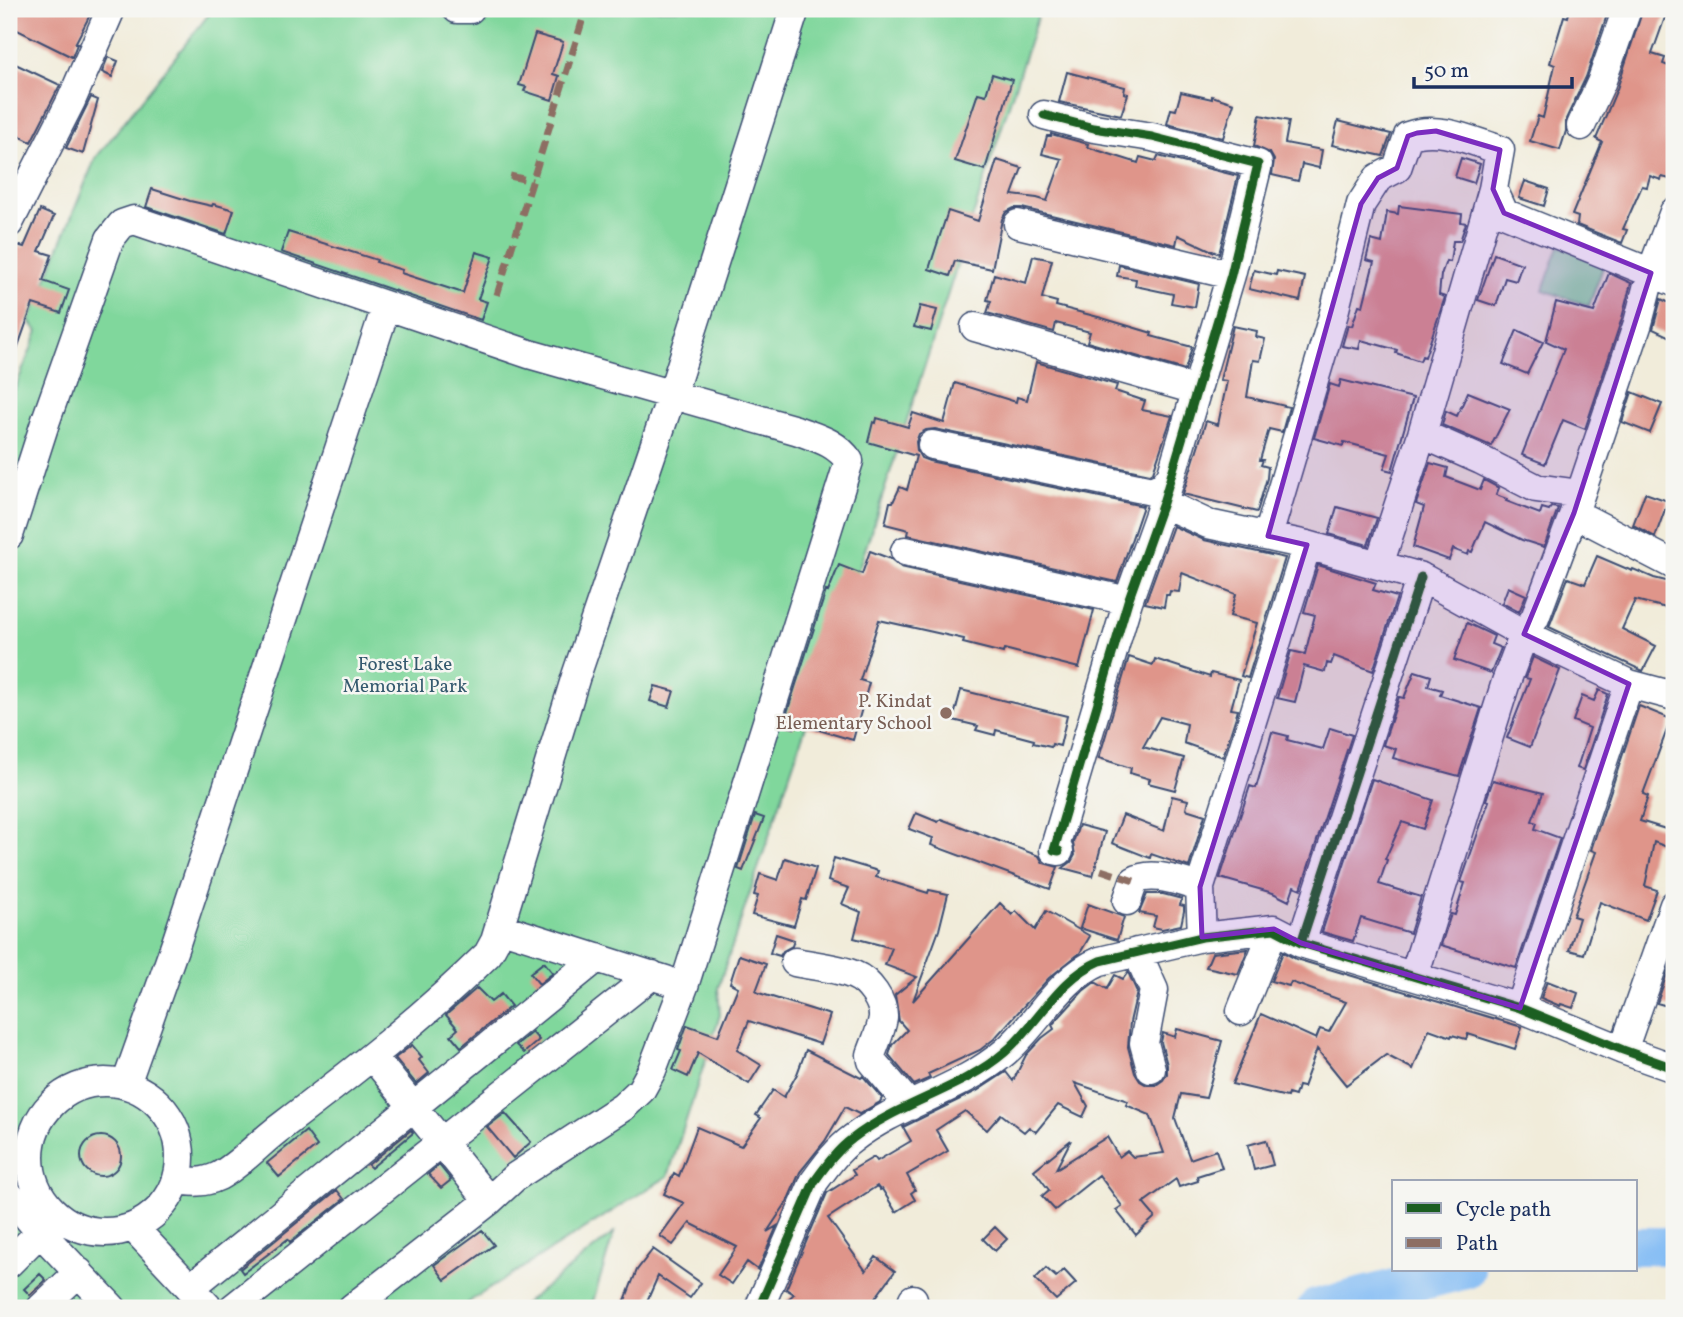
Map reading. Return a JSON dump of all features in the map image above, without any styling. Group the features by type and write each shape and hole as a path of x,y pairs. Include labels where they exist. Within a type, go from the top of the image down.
{"street":[{"path":"9,223 71,100 111,9"},
{"path":"457,9 470,9"},
{"path":"177,1179 193,1183 217,1177 373,1057 488,954 499,927 576,676 672,394 795,9"},
{"path":"1581,125 1601,83 1627,9"},
{"path":"1044,115 1094,128 1152,137 1258,164 1231,275 1167,490 1128,601 1054,850 1059,851"},
{"path":"1268,536 1331,326 1361,204 1378,178 1397,168 1408,136 1436,131 1500,150 1493,189 1422,434 1379,565"},
{"path":"1493,189 1504,213 1662,278"},
{"path":"1414,976 1486,745 1524,634 1535,618 1638,323 1662,278 1674,212"},
{"path":"9,535 46,420 110,239 122,225 134,220 530,354 830,442 841,449 849,461 684,986 652,1070 640,1090 623,1107 515,1177 489,1201 352,1308"},
{"path":"1018,223 1231,275"},
{"path":"126,1084 176,943 386,307"},
{"path":"975,327 1196,390"},
{"path":"1422,434 1536,488 1577,503 1674,565"},
{"path":"932,445 1152,491 1164,485 1208,524 1307,545 1421,577 1524,634 1629,684 1674,696"},
{"path":"1202,937 1200,887 1307,545"},
{"path":"905,551 1128,601"},
{"path":"1301,943 1421,577"},
{"path":"1520,1008 1629,684"},
{"path":"1127,901 1134,881 1141,876 1159,877 1200,887"},
{"path":"1623,1051 1674,905"},
{"path":"499,927 684,986"},
{"path":"1241,1011 1274,929"},
{"path":"759,1308 814,1182 852,1139 1002,1055 1070,978 1100,961 1202,937 1274,929 1301,943 1520,1008 1623,1051 1674,1068"},
{"path":"1137,952 1154,990 1144,1043 1152,1069"},
{"path":"133,1227 200,1298 414,1107 597,958"},
{"path":"794,962 853,974 869,986 883,1010 883,1020 871,1055 872,1060 910,1106"},
{"path":"233,1308 652,975"},
{"path":"373,1057 489,1201"},
{"path":"103,1082 126,1084 148,1094 165,1110 177,1131 181,1155 177,1179 167,1199 152,1215 133,1227 95,1231 76,1226 58,1216 44,1201 20,1150 43,1114 60,1097 80,1086 103,1082"},
{"path":"9,1195 112,1308"},
{"path":"9,1263 40,1232"},
{"path":"41,1308 79,1272"}],"highlighted area":[{"path":"1436,131 1500,150 1493,189 1504,213 1651,273 1574,513 1524,634 1629,684 1520,1008 1301,943 1274,929 1202,937 1200,887 1307,545 1268,536 1361,204 1378,178 1397,168 1408,136"}],"green space":[{"name":"Forest Lake Memorial Park","path":"213,9 1040,9 866,547 718,988 720,1015 668,1176 462,1308 9,1308 9,404 38,331 29,321 95,159"},
{"path":"1559,246 1605,262 1589,306 1543,290"},
{"path":"614,1233 591,1308 519,1308"}],"building":[{"path":"9,9 93,9 75,44 72,57 9,26"},
{"path":"1570,9 1609,9 1586,77 1566,119 1566,131 1560,150 1530,141 1538,116 1543,118 1555,65 1550,63 1564,16 1568,17"},
{"path":"1643,9 1668,9 1652,54 1665,58 1663,64 1674,68 1674,180 1662,177 1661,180 1650,176 1647,187 1642,186 1623,229 1627,230 1622,243 1577,225 1578,217 1572,215 1602,142 1596,139 1617,89"},
{"path":"535,34 563,42 553,74 559,76 552,100 524,91 526,87 519,85"},
{"path":"108,57 118,61 112,77 102,72"},
{"path":"9,61 60,85 31,142 9,131"},
{"path":"1067,72 1125,87 1124,93 1128,94 1121,115 1059,102"},
{"path":"992,74 1012,80 985,170 955,161 978,93 986,95"},
{"path":"1181,92 1212,99 1212,96 1234,103 1223,138 1167,124 1171,109 1176,110"},
{"path":"91,97 98,100 83,154 66,148"},
{"path":"1260,115 1289,121 1285,143 1322,150 1319,168 1302,164 1298,181 1272,175 1274,160 1270,153 1254,146"},
{"path":"1338,121 1391,134 1383,156 1332,145"},
{"path":"1051,134 1088,144 1087,147 1138,163 1140,157 1156,161 1158,156 1238,176 1219,254 1178,235 1176,245 1014,208 1006,212 1002,219 992,269 955,261 950,276 929,269 948,211 978,221 997,160 1022,168 1012,195 1047,201 1062,159 1042,154 1047,136"},
{"path":"1461,158 1480,164 1474,183 1455,177"},
{"path":"1525,181 1549,189 1544,206 1519,198"},
{"path":"152,189 190,201 234,210 226,234 146,207"},
{"path":"1399,206 1462,214 1461,222 1466,223 1460,241 1453,241 1450,262 1446,261 1441,275 1439,295 1445,297 1425,357 1422,356 1420,361 1396,353 1397,350 1361,340 1359,349 1342,346 1348,325 1352,326 1359,305 1363,306 1374,262 1366,260 1371,240 1382,243 1387,212 1398,214"},
{"path":"40,210 54,216 39,251 52,255 43,281 69,290 61,313 33,304 11,366 9,272 17,245 24,247"},
{"path":"288,232 377,260 376,262 402,270 401,273 463,293 476,252 493,257 478,299 487,302 481,320 281,252"},
{"path":"1494,254 1522,264 1516,281 1505,278 1496,306 1478,300"},
{"path":"1033,256 1052,260 1042,298 1057,302 1056,306 1192,347 1185,370 1087,342 1090,332 1056,323 1054,332 987,313 991,301 987,300 994,274 1026,283"},
{"path":"1119,265 1199,284 1195,307 1171,303 1173,294 1135,286 1136,279 1117,276"},
{"path":"1254,270 1276,275 1277,271 1305,277 1300,301 1249,289"},
{"path":"1609,273 1631,283 1585,429 1563,420 1545,464 1522,455 1564,349 1546,341 1556,302 1594,312"},
{"path":"1661,299 1674,305 1674,339 1653,329"},
{"path":"920,306 937,310 931,331 914,327"},
{"path":"1233,326 1257,331 1256,337 1265,339 1260,361 1253,360 1247,397 1289,407 1282,432 1269,429 1260,460 1263,460 1261,465 1268,467 1267,478 1257,512 1183,494 1206,421 1218,425 1227,381 1220,380"},
{"path":"1517,330 1543,342 1527,374 1503,364"},
{"path":"1036,362 1117,385 1115,391 1145,401 1142,410 1172,416 1153,472 1150,474 935,429 919,434 917,451 921,458 929,461 1143,506 1117,582 908,535 909,530 885,524 890,502 893,502 900,487 907,490 916,456 868,442 873,422 876,423 877,418 908,427 913,413 944,423 955,383 1016,402 1017,397 1027,400"},
{"path":"1341,380 1413,398 1392,471 1384,469 1389,454 1344,442 1343,446 1314,438 1330,384 1339,387"},
{"path":"1468,392 1510,409 1491,446 1442,425 1446,411 1457,416"},
{"path":"1632,392 1662,404 1650,433 1622,422"},
{"path":"1430,463 1448,468 1446,477 1480,490 1484,480 1499,488 1496,495 1540,514 1542,508 1558,508 1544,547 1522,540 1485,522 1472,552 1469,551 1468,555 1453,549 1449,560 1413,547 1424,507 1416,504"},
{"path":"1645,493 1668,501 1655,537 1633,525"},
{"path":"1337,507 1377,518 1368,545 1329,534"},
{"path":"1173,526 1204,540 1285,558 1248,678 1241,676 1257,623 1230,616 1236,594 1182,573 1179,592 1170,591 1169,595 1166,595 1164,607 1145,603"},
{"path":"870,551 891,559 901,567 1094,610 1079,668 1004,649 1003,653 963,643 964,639 879,620 860,680 869,683 853,740 795,723 794,728 783,725 826,591 828,592 839,565 862,574"},
{"path":"1597,556 1632,571 1633,569 1674,583 1674,610 1635,600 1622,629 1656,646 1643,671 1549,627 1568,578 1585,584"},
{"path":"1318,565 1376,583 1373,590 1397,597 1373,671 1334,656 1331,664 1327,663 1325,672 1304,666 1295,702 1277,698 1291,651 1305,654 1315,615 1304,612"},
{"path":"1508,587 1526,595 1519,612 1502,603"},
{"path":"1467,623 1494,636 1491,644 1501,648 1491,673 1454,660"},
{"path":"1129,657 1153,665 1155,659 1210,677 1211,673 1239,680 1231,709 1238,710 1223,757 1184,743 1187,724 1160,717 1143,747 1184,758 1175,790 1148,783 1150,779 1130,773 1131,768 1099,758"},
{"path":"1533,657 1560,670 1530,747 1507,738 1530,679 1525,678"},
{"path":"1415,671 1431,676 1428,686 1442,690 1440,695 1481,708 1459,776 1393,758 1396,749 1383,745 1399,697 1404,698"},
{"path":"655,686 674,691 669,707 650,701"},
{"path":"961,690 1067,716 1060,746 1033,743 1034,740 996,730 995,735 976,730 978,726 953,720"},
{"path":"1599,690 1608,694 1583,770 1577,768 1590,728 1573,721 1582,696 1594,701"},
{"path":"1639,706 1671,719 1643,794 1648,796 1640,821 1672,831 1667,847 1654,842 1645,886 1657,890 1646,920 1600,902 1584,954 1569,950 1579,918 1573,916 1596,852 1591,850"},
{"path":"1330,728 1352,735 1301,889 1294,886 1289,901 1273,893 1220,878 1250,786 1256,788 1272,732 1288,736 1287,740 1323,749"},
{"path":"1372,779 1433,800 1423,829 1402,822 1385,859 1387,860 1379,884 1421,897 1410,933 1361,918 1353,941 1322,932"},
{"path":"1493,780 1543,793 1532,821 1537,823 1535,829 1560,838 1516,968 1441,945 1451,914 1455,915 1465,883 1461,882 1489,801 1486,800"},
{"path":"1172,796 1188,800 1186,809 1205,815 1189,867 1151,854 1150,858 1112,843 1123,815 1164,831"},
{"path":"916,813 938,822 941,819 1039,856 1043,863 1058,867 1050,889 931,845 933,838 909,829"},
{"path":"755,815 764,818 743,871 738,869"},
{"path":"1079,825 1105,832 1093,876 1063,868 1075,855 1073,843"},
{"path":"785,858 816,868 794,926 752,915 758,896 754,895 760,874 778,880"},
{"path":"834,858 878,871 876,877 928,893 929,890 948,894 939,930 913,1001 1000,903 1012,915 1016,911 1035,930 1046,911 1090,936 1080,953 1049,978 994,1039 980,1050 928,1074 930,1078 914,1085 889,1055 892,1045 907,1030 899,1021 895,995 917,977 885,965 892,948 854,938 861,912 842,904 849,888 828,881"},
{"path":"1147,894 1163,894 1182,899 1180,905 1184,906 1184,911 1181,925 1162,929 1153,927 1156,916 1139,913"},
{"path":"1088,904 1124,917 1117,940 1080,928"},
{"path":"776,934 794,940 792,946 780,956 770,953"},
{"path":"1248,949 1238,974 1206,967 1212,953"},
{"path":"1283,952 1296,959 1522,1027 1515,1049 1468,1034 1466,1039 1429,1029 1413,1069 1386,1055 1346,1085 1317,1049 1303,1087 1298,1086 1295,1096 1288,1094 1287,1097 1232,1084 1261,1014 1316,1039 1320,1029 1329,1032 1346,1002 1291,982 1289,986 1271,981"},
{"path":"1674,954 1674,1008 1657,1003"},
{"path":"739,955 766,964 756,991 759,993 830,1015 820,1044 749,1021 737,1050 761,1065 749,1084 698,1053 688,1077 673,1070 687,1025 718,1036 738,987 730,983"},
{"path":"544,962 553,973 539,984 530,973"},
{"path":"1128,972 1137,992 1128,1047 1140,1081 1147,1085 1156,1085 1167,1074 1161,1042 1163,1033 1175,1037 1177,1029 1222,1041 1206,1098 1181,1094 1175,1118 1190,1159 1216,1150 1222,1168 1197,1176 1198,1181 1179,1187 1176,1179 1143,1203 1155,1217 1136,1235 1116,1210 1122,1206 1099,1175 1055,1210 1042,1196 1049,1190 1034,1170 1071,1140 1056,1169 1107,1137 1119,1157 1127,1151 1133,1157 1164,1153 1150,1115 1126,1105 1128,1101 1075,1083 1088,1106 1083,1117 1058,1105 1036,1132 1029,1127 1024,1132 1001,1114 987,1130 965,1111 936,1130 948,1151 907,1175 915,1190 911,1193 915,1200 896,1212 882,1189 877,1186 828,1218 866,1271 876,1257 895,1271 868,1308 778,1308 794,1294 786,1289 827,1193 855,1175 852,1170 874,1157 877,1161 911,1141 903,1127 977,1091 1006,1072 1013,1081 1026,1055 1054,1029 1052,1025 1083,991 1095,982 1107,989 1115,975 1123,979"},
{"path":"1547,981 1578,993 1573,1008 1541,998"},
{"path":"477,988 491,1002 501,994 511,1006 461,1047 451,1035 458,1029 446,1015"},
{"path":"532,1032 539,1040 524,1053 516,1045"},
{"path":"412,1045 422,1057 419,1060 429,1073 416,1084 395,1058"},
{"path":"806,1050 861,1078 863,1076 882,1098 880,1102 859,1114 845,1107 825,1141 800,1172 787,1202 767,1232 777,1226 758,1270 747,1262 732,1284 718,1275 737,1247 690,1223 673,1245 660,1236 684,1203 664,1194 674,1173 679,1176 697,1127 741,1146 761,1118 756,1115 773,1090 784,1097"},
{"path":"505,1113 531,1142 513,1158 487,1127"},
{"path":"411,1130 413,1133 371,1168 368,1165"},
{"path":"306,1131 317,1146 279,1177 267,1163"},
{"path":"101,1136 109,1137 115,1142 120,1148 120,1164 115,1170 109,1175 101,1176 93,1175 87,1170 82,1164 81,1156 82,1148 87,1142 93,1137"},
{"path":"1266,1140 1273,1165 1254,1170 1248,1145"},
{"path":"439,1165 451,1180 441,1188 428,1174"},
{"path":"337,1190 344,1199 290,1242 288,1239 243,1273 240,1269"},
{"path":"995,1227 1007,1239 995,1251 983,1239"},
{"path":"482,1230 494,1245 445,1280 434,1265"},
{"path":"653,1249 701,1283 690,1298 658,1276 644,1308 622,1308 637,1270"},
{"path":"1046,1268 1056,1277 1064,1270 1076,1283 1056,1300 1035,1279"},
{"path":"40,1274 46,1280 30,1295 24,1289"}],"waterway":[{"path":"1638,1246 1674,1246"},
{"path":"1316,1308 1458,1272"}],"marked path":[{"path":"497,295 586,9"},
{"path":"510,176 532,181"},
{"path":"1101,870 1134,881"}],"cycle path":[{"path":"1044,115 1094,128 1152,137 1258,164 1231,275 1163,503 1128,601 1054,850 1059,851"},
{"path":"759,1308 814,1182 841,1148 870,1126 988,1065 1017,1041 1060,990 1085,969 1100,961 1202,937 1274,929 1301,943 1421,577"},
{"path":"1301,943 1520,1008 1674,1068"}],"place":[{"name":"P. Kindat Elementary School","path":"946,713"}]}
